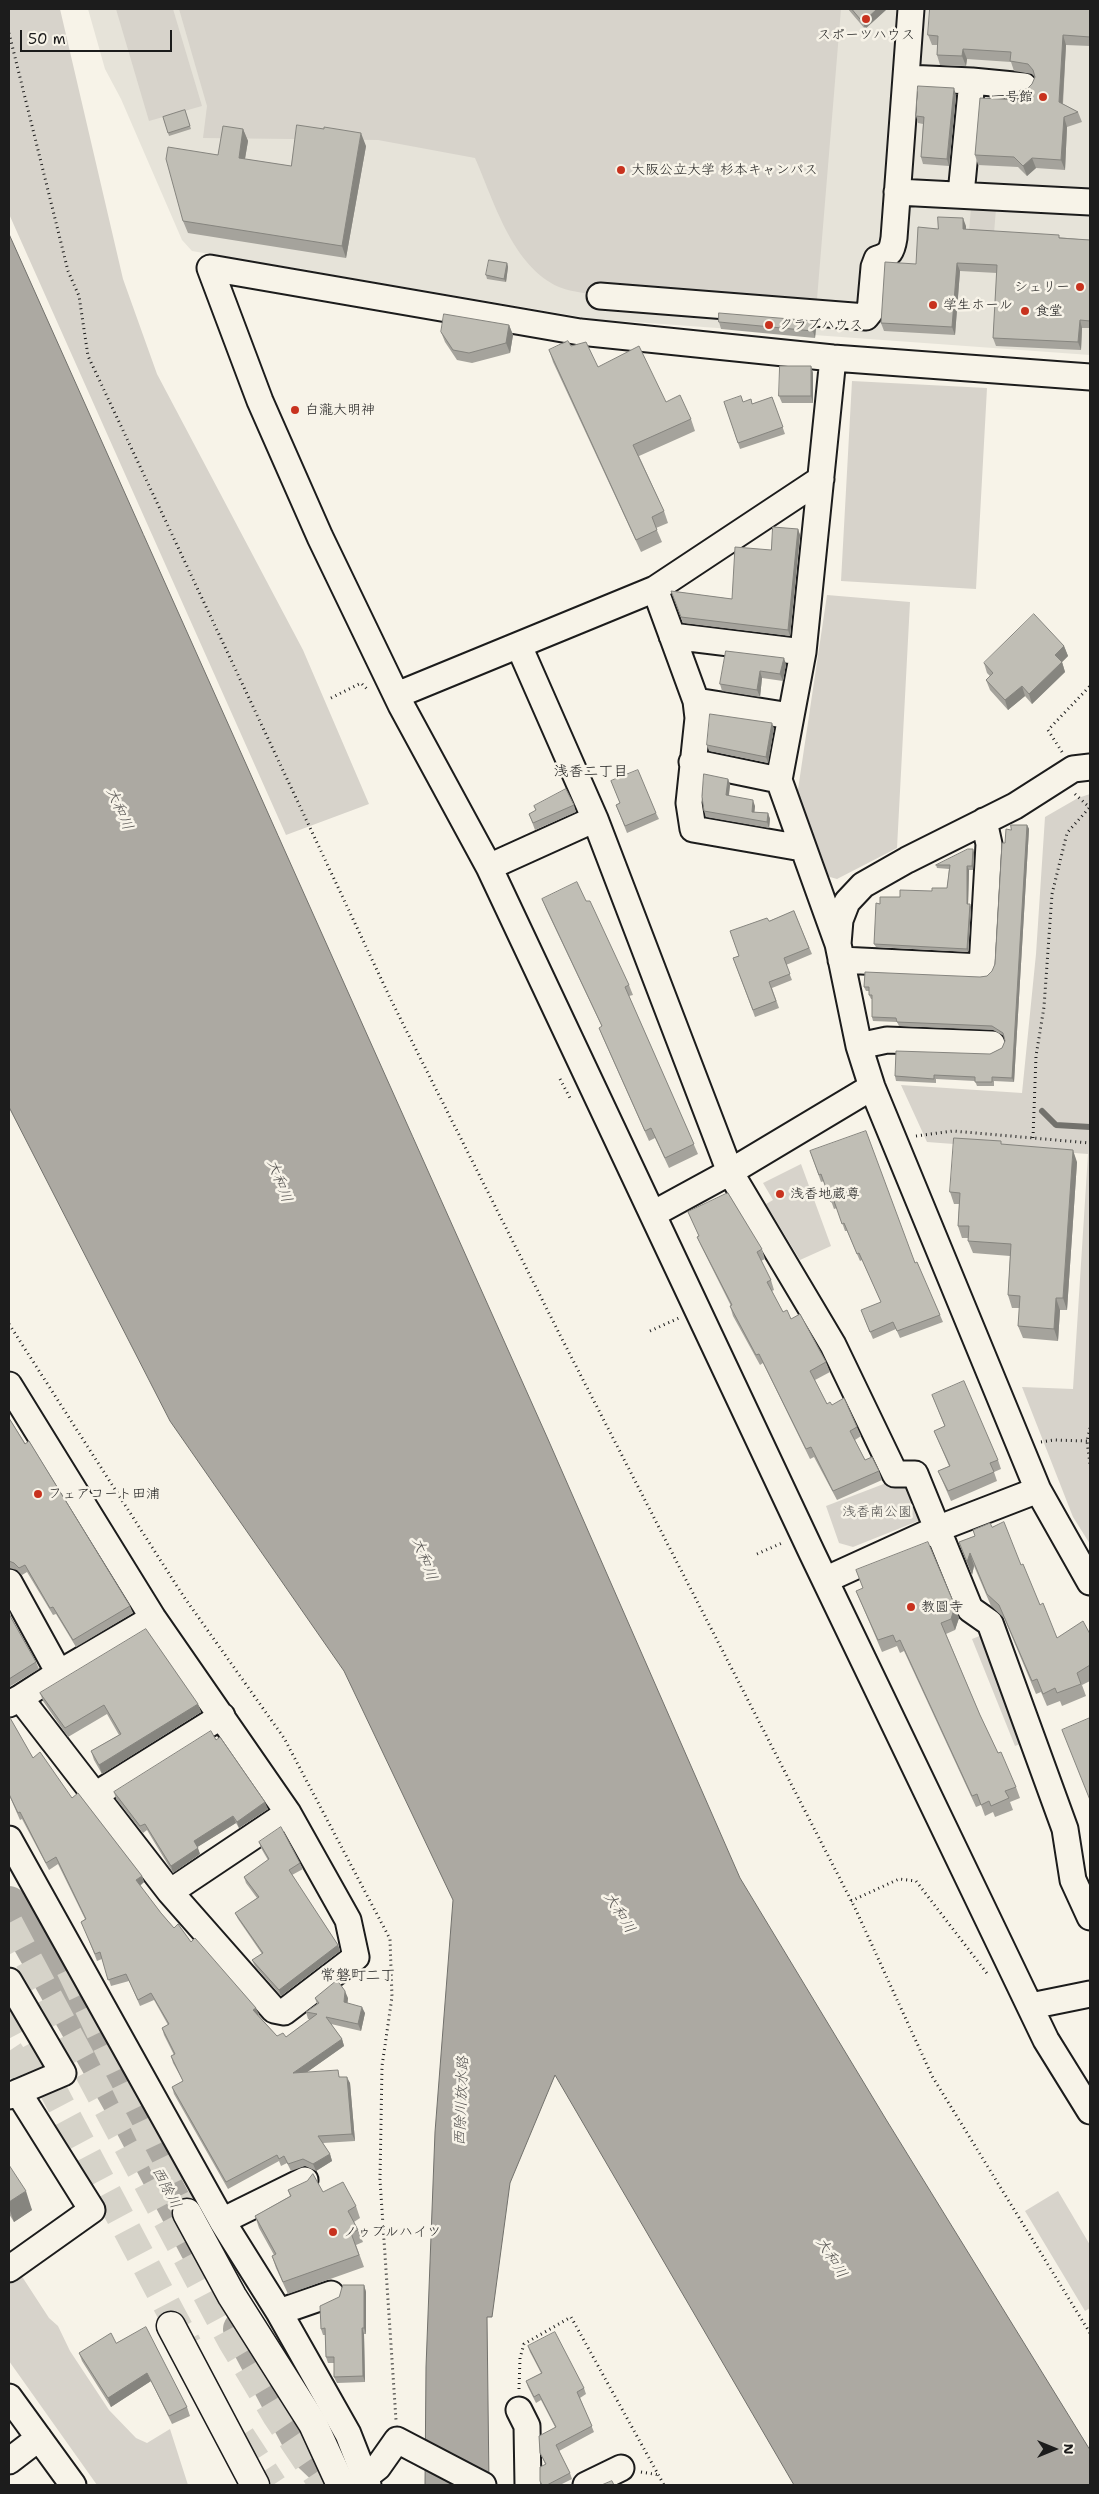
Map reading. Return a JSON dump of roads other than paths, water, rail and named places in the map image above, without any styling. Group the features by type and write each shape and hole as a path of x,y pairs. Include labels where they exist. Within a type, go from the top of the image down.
{"highway":[{"path":"187,2213 232,2296 313,2424 358,2482"},
{"path":"171,2326 255,2485"}],"street":[{"path":"600,296 866,317 870,312 874,267 877,259 887,256 892,250 911,9"},
{"path":"906,78 1024,86"},
{"path":"961,194 972,81"},
{"path":"897,192 1090,202"},
{"path":"1090,377 833,358 580,332 210,268 260,401 312,519 397,695 489,867 825,1580 1046,2040 1090,2111"},
{"path":"833,358 803,652 779,780 840,952 859,1046 872,1087 1038,1490 1090,1582"},
{"path":"397,695 655,589 822,479"},
{"path":"655,589 696,701 698,718 689,803 693,829 802,848"},
{"path":"672,636 803,652"},
{"path":"519,646 595,818 730,1172 833,1345 895,1474 915,1474 970,1609 990,1623 1065,1829 1073,1880 1090,1917"},
{"path":"696,701 790,716"},
{"path":"692,762 779,780"},
{"path":"840,952 840,920 847,902 863,885 1015,806 1082,768"},
{"path":"489,867 595,818"},
{"path":"840,952 990,968 988,844 984,821"},
{"path":"859,1046 886,1040 992,1044"},
{"path":"653,1214 730,1172 872,1087"},
{"path":"9,1385 153,1618 288,1813 348,1920 356,1957 284,2012 274,2010 170,1892 95,1795 14,1701 153,1618"},
{"path":"825,1580 937,1529 1038,1490"},
{"path":"9,1582 59,1673"},
{"path":"95,1795 222,1716"},
{"path":"170,1892 288,1813"},
{"path":"9,1839 222,2221 279,2312 348,2434 358,2482 378,2467 397,2440 483,2485"},
{"path":"9,2269 92,2210 14,2094 63,2073 10,1987"},
{"path":"1031,2006 1090,1994"},
{"path":"222,2221 305,2180"},
{"path":"279,2312 331,2294"},
{"path":"9,2397 73,2485"},
{"path":"519,2410 527,2426 529,2474"},
{"path":"9,2461 39,2438"},
{"path":"586,2485 621,2468"}],"water":[{"path":"9,234 547,1437 740,1878 1090,2450 1090,2485 794,2485 555,2075 510,2183 492,2317 487,2317 489,2485 425,2485 426,2367 435,2132 453,1900 344,1671 170,1421 9,1107"}],"waterway":[{"path":"1042,1111 1056,1125 1090,1127"},
{"name":"西除川","path":"9,1904 127,2114 198,2249"},
{"name":"西除川","path":"241,2329 304,2448 325,2468"}],"tunnel":[{"path":"9,1923 231,2340 277,2417 323,2485"},
{"path":"70,1969 187,2213"},
{"path":"9,2007 188,2345"},
{"path":"9,2051 37,2093"},
{"path":"241,2436 273,2485"}],"place":[{"name":"スポーツハウス","path":"866,19"},
{"name":"一号館","path":"1043,97"},
{"name":"大阪公立大学 杉本キャンパス","path":"621,170"},
{"name":"シェリー","path":"1080,287"},
{"name":"学生ホール","path":"933,305"},
{"name":"食堂","path":"1025,311"},
{"name":"クラブハウス","path":"769,325"},
{"name":"白瀧大明神","path":"295,410"},
{"name":"浅香地蔵尊","path":"780,1194"},
{"name":"フェアコート田浦","path":"38,1494"},
{"name":"教圓寺","path":"911,1607"},
{"name":"ノゥブルハイツ","path":"333,2232"}],"district":[{"name":"浅香二丁目","path":"591,772"},
{"name":"常磐町二丁","path":"358,1976"}],"water label":[{"name":"大和川","path":"119,809"},
{"name":"大和川","path":"279,1181"},
{"name":"大和川","path":"424,1559"},
{"name":"大和川","path":"619,1913"},
{"name":"西除川放水路","path":"462,2101"},
{"name":"大和川","path":"831,2258"}],"park label":[{"name":"浅香南公園","path":"877,1512"}]}
